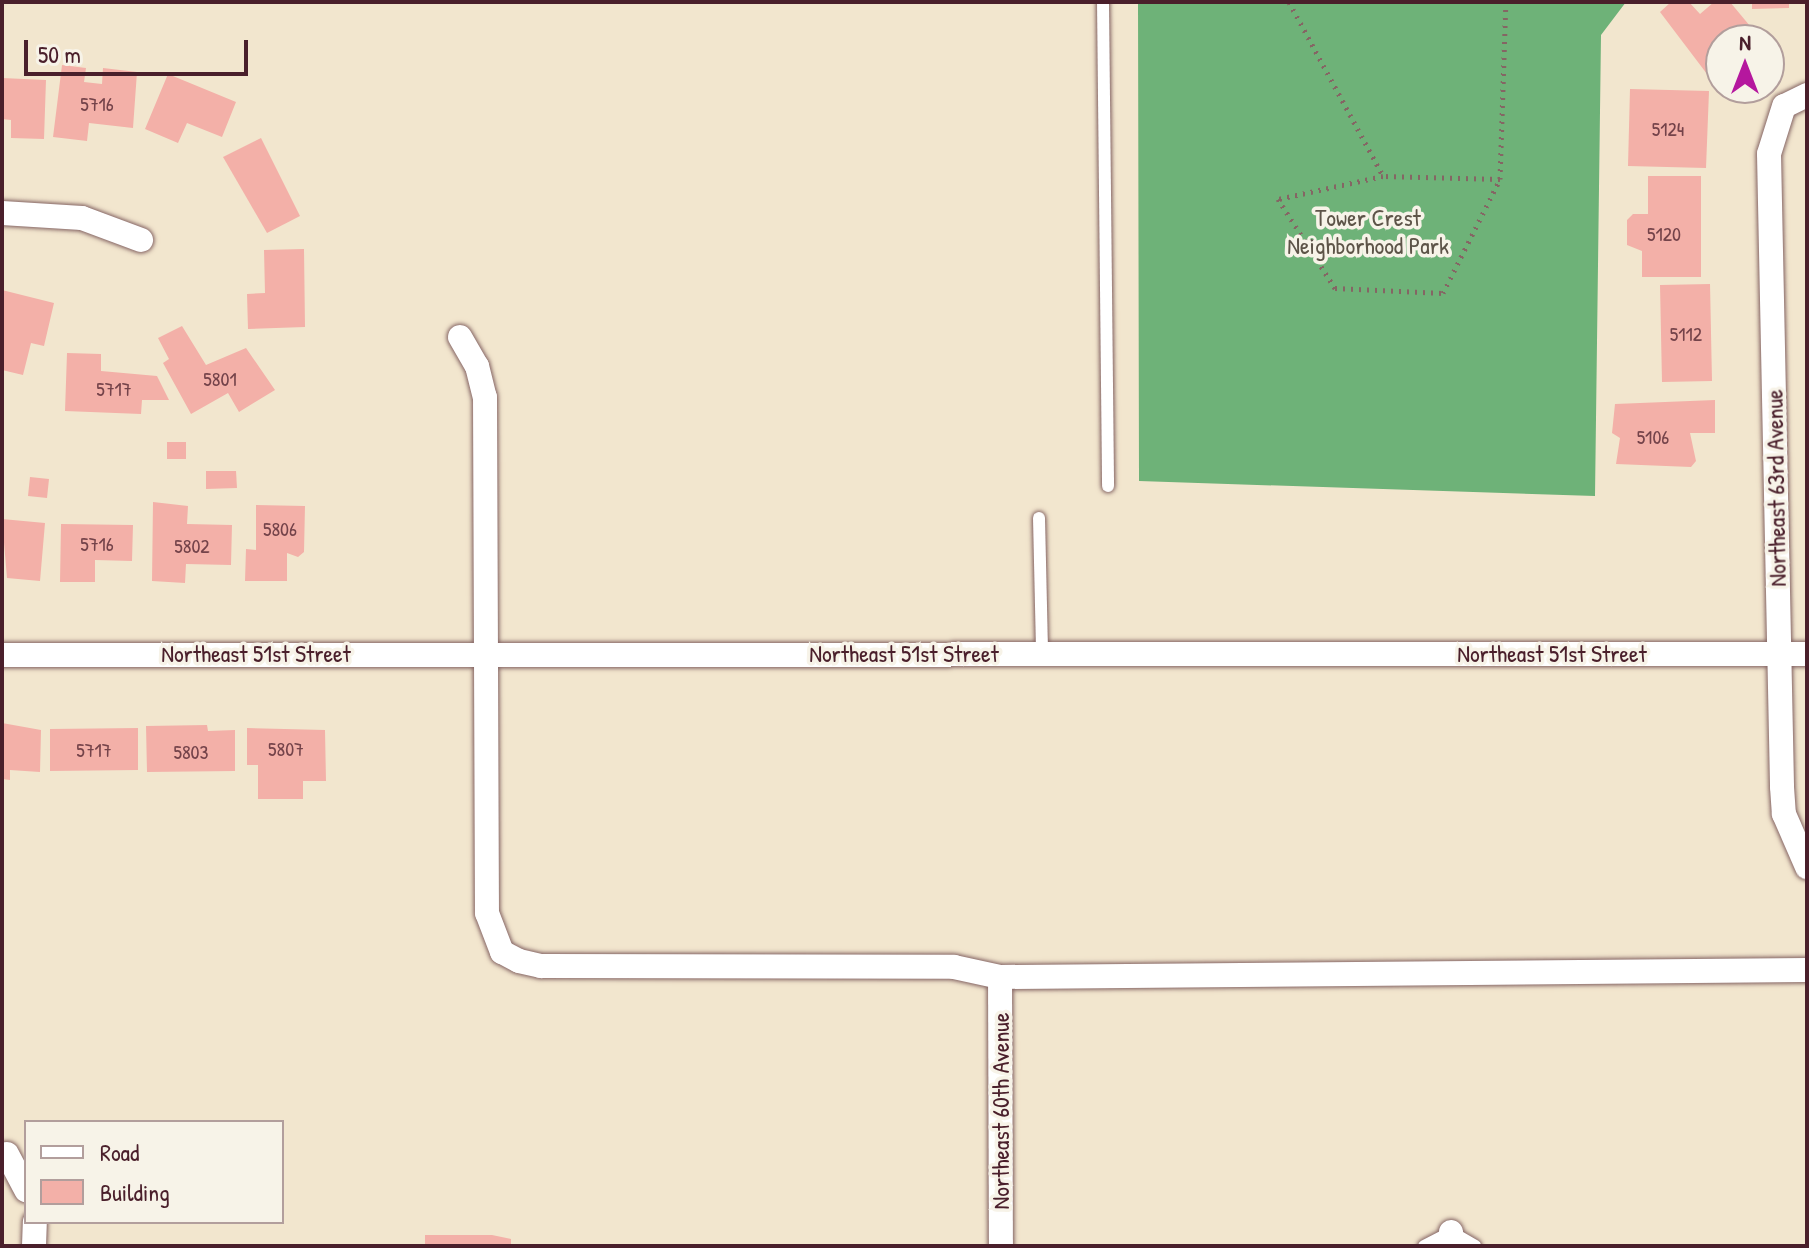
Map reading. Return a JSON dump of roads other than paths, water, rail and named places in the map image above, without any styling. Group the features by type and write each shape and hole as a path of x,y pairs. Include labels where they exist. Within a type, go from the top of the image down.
{"street":[{"name":"Northeast 63rd Avenue","path":"1807,95 1784,106 1769,154 1784,814 1807,867"},
{"path":"2,213 82,218 141,240"},
{"path":"460,337 477,366 485,397 487,913 502,952 541,966 954,967 1000,977 1807,970"},
{"name":"Northeast 51st Street","path":"2,655 1807,654"},
{"name":"Northeast 60th Avenue","path":"1000,977 1001,1246"},
{"path":"7,1154 24,1186"},
{"path":"34,1246 35,1224"}],"lane":[{"path":"1103,2 1108,486"},
{"path":"1039,518 1042,654"},
{"path":"1424,1246 1450,1239 1475,1246"}],"park label":[{"name":"Tower Crest Neighborhood Park","path":"1368,232"}]}
